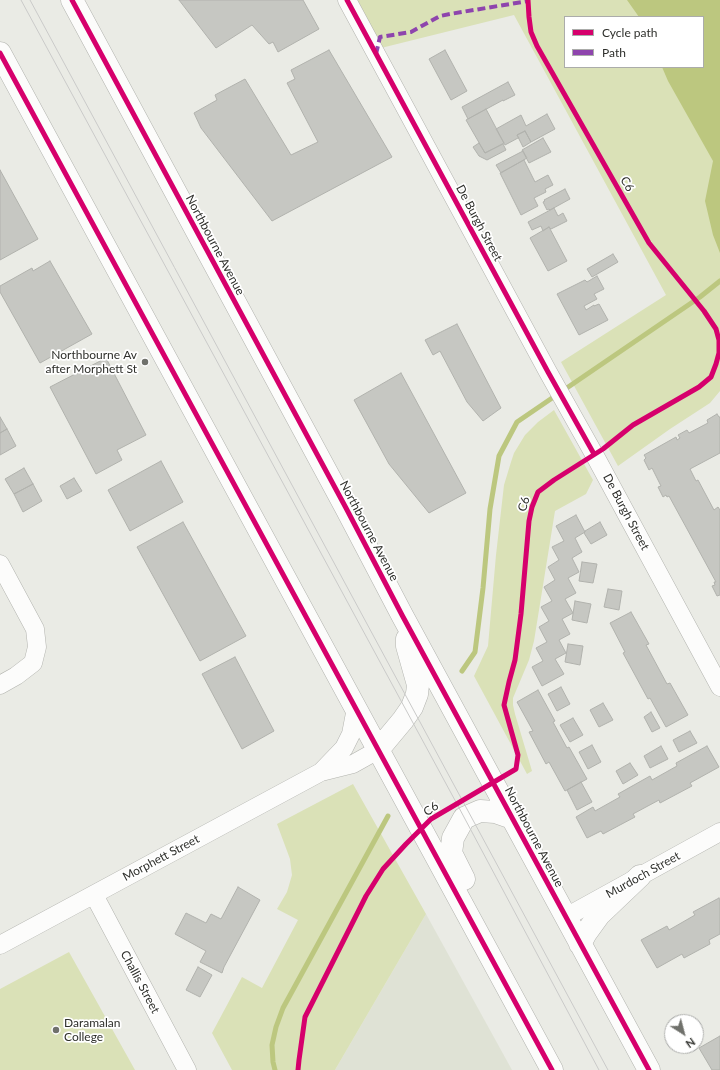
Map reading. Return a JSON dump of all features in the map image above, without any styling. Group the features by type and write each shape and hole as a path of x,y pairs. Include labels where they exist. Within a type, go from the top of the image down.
{"highway":[{"name":"Northbourne Avenue","path":"72,0 408,626 649,1070"},
{"path":"0,53 552,1070"},
{"path":"378,750 403,720 412,707 417,694 418,685 407,646 408,626"},
{"path":"512,818 496,812 480,811 470,814 464,818 453,838 451,853 478,906 528,1027"},
{"path":"580,944 599,915 640,876"}],"street":[{"name":"De Burgh Street","path":"347,0 720,687"},
{"path":"0,564 35,629 37,647 33,664 0,685"},
{"name":"Morphett Street","path":"321,772 344,748 351,734 356,708"},
{"name":"Morphett Street","path":"0,945 321,772 353,764 378,750"},
{"name":"Murdoch Street","path":"566,917 720,832"},
{"name":"Challis Street","path":"94,895 187,1070"}],"shaded area":[{"path":"355,0 720,0 720,391 710,403 618,466 561,362 666,295 514,15 381,48"},
{"path":"627,0 720,0 720,253 713,235 705,201 713,161 668,81 662,68 704,68 704,16 638,16"},
{"path":"554,410 593,480 586,494 555,511 534,641 529,660 513,698 515,714 532,771 527,774 474,676 488,646 504,485 514,453 525,435 538,422"},
{"path":"353,784 426,914 335,1070 232,1070 212,1033 242,977 262,988 298,920 277,909 287,892 292,875 290,859 277,824"},
{"path":"426,914 512,1070 335,1070"},
{"name":"Daramalan College","path":"69,952 135,1070 0,1070 0,989"}],"building":[{"path":"179,0 303,0 319,29 278,52 273,42 269,44 252,25 216,48"},
{"path":"329,50 392,157 272,221 201,128 194,113 217,100 215,95 245,79 291,155 318,142 287,83 295,79 291,70"},
{"path":"445,50 467,91 451,100 429,59"},
{"path":"508,82 515,95 468,119 462,107"},
{"path":"486,109 504,143 485,153 466,120"},
{"path":"547,114 555,129 531,142 525,131 517,135 519,138 505,145 496,129 521,115 526,126"},
{"path":"525,131 531,142 523,147 517,135"},
{"path":"543,138 551,152 529,163 522,150"},
{"path":"479,143 485,153 503,144 506,150 487,160 479,156 473,147"},
{"path":"523,151 527,158 501,173 496,165"},
{"path":"524,160 535,182 548,175 553,185 545,189 546,192 534,198 538,206 521,215 500,173"},
{"path":"0,170 38,239 0,260"},
{"path":"565,189 570,199 550,210 547,210 543,202 545,201 544,200"},
{"path":"554,208 558,216 563,213 567,221 551,229 549,227 543,231 541,226 532,230 528,222"},
{"path":"549,227 567,261 548,271 530,238"},
{"path":"613,254 618,262 592,277 587,269"},
{"path":"50,261 92,334 40,363 0,292 0,286 32,268 33,271"},
{"path":"597,276 604,289 594,294 597,299 584,306 586,310 599,304 608,320 579,335 557,294 585,280 587,282"},
{"path":"457,324 501,408 483,421 467,402 440,351 433,355 425,340"},
{"path":"106,358 146,435 117,450 122,460 96,474 50,387"},
{"path":"401,373 466,493 429,513 389,464 354,400"},
{"path":"717,414 720,417 720,453 690,469 696,481 698,480 714,510 718,507 720,510 720,595 717,596 712,586 715,585 714,582 716,582 669,496 667,497 666,495 663,497 658,487 661,486 652,468 649,470 644,460 646,458 644,455 676,437 677,440 680,438 678,435 687,430 689,433 708,423 707,420"},
{"path":"0,417 7,429 0,433"},
{"path":"7,429 16,446 0,455 0,433"},
{"path":"161,461 183,502 130,531 108,490"},
{"path":"24,468 33,484 14,494 5,479"},
{"path":"74,478 82,491 67,499 60,486"},
{"path":"33,484 42,501 23,512 14,494"},
{"path":"576,515 585,532 575,538 582,552 572,558 579,572 568,578 576,593 565,599 573,613 562,619 570,634 559,640 566,653 555,659 564,674 542,686 532,667 543,661 536,648 547,642 539,627 549,621 541,607 552,601 544,587 555,580 548,567 559,560 552,547 564,541 556,526"},
{"path":"183,522 246,636 200,661 137,547"},
{"path":"600,522 607,535 591,544 584,533"},
{"path":"582,562 597,564 593,583 579,581"},
{"path":"608,589 622,591 619,610 604,607"},
{"path":"575,601 591,604 587,623 572,620"},
{"path":"631,612 649,644 646,645 667,684 670,683 688,715 666,727 650,698 648,699 623,653 625,652 610,623"},
{"path":"568,644 583,646 580,665 565,662"},
{"path":"235,657 274,731 242,749 202,674"},
{"path":"561,687 570,704 557,711 548,694"},
{"path":"538,690 555,721 553,722 567,748 569,747 587,779 565,791 549,762 546,764 529,732 533,731 517,702"},
{"path":"603,703 613,720 599,727 590,710"},
{"path":"651,712 660,728 652,732 644,717"},
{"path":"573,718 583,735 570,742 560,725"},
{"path":"690,731 697,743 679,752 673,740"},
{"path":"592,745 601,762 588,769 579,752"},
{"path":"661,746 668,759 650,768 644,756"},
{"path":"707,746 719,767 690,783 692,786 660,803 659,800 633,814 635,817 603,834 601,831 587,838 576,817 593,807 595,811 620,797 618,794 650,776 652,780 677,766 676,763"},
{"path":"630,763 638,775 623,784 616,771"},
{"path":"581,782 592,802 577,810 567,790"},
{"path":"238,887 260,900 222,973 200,962 206,951 175,934 186,913 206,923 211,914 221,919"},
{"path":"719,898 720,934 709,940 710,944 684,958 682,954 657,968 641,940 667,926 669,930 695,915 693,912"},
{"path":"198,967 212,975 200,997 186,990"},
{"path":"720,1036 720,1070 712,1070 703,1054 704,1054 704,1045"}],"waterway":[{"path":"462,671 475,652 483,588 490,509 499,456 517,422 700,297 720,281"},
{"path":"275,1070 272,1045 276,1027 283,1008 388,816"}],"tram line":[{"path":"21,0 457,804 599,1070"},
{"path":"30,0 608,1070"}],"marked path":[{"path":"376,54 380,37 411,32 440,16 528,1"}],"cycle path":[{"path":"72,0 346,508 402,615 649,1070"},
{"path":"347,0 548,372 594,454"},
{"name":"C6","path":"298,1070 305,1017 366,896 383,869 431,819 516,769 518,755 504,705 515,660 521,614 529,521 532,507 538,492 603,449 633,425 699,387 711,377 719,353 719,340 716,329 704,311 649,243 537,46 531,32 528,0"},
{"path":"0,53 552,1070"}],"place":[{"name":"Northbourne Av after Morphett St","path":"145,362"},
{"name":"Daramalan College","path":"56,1030"}]}
